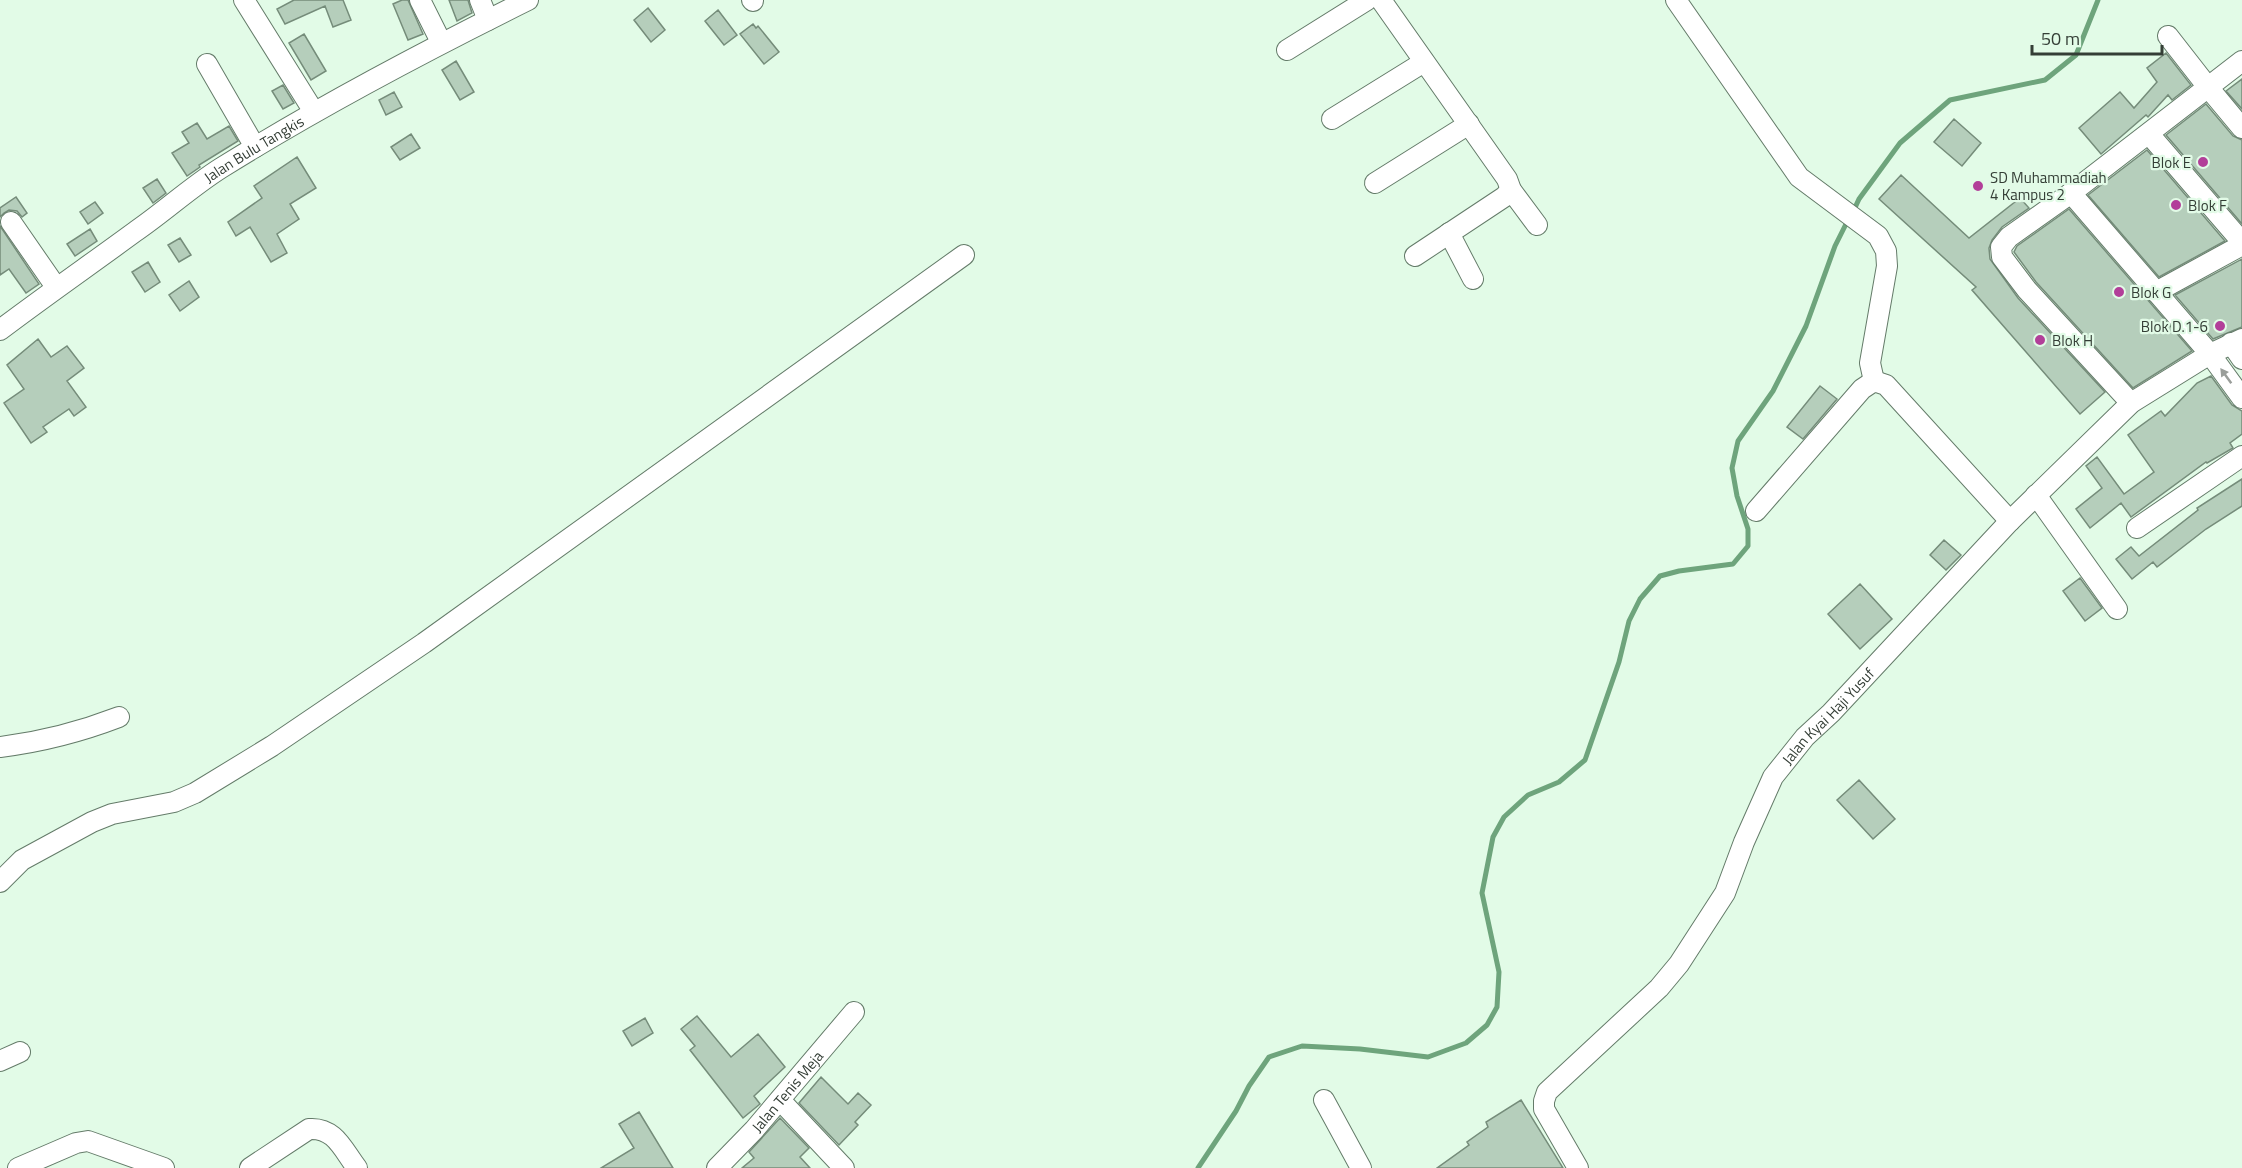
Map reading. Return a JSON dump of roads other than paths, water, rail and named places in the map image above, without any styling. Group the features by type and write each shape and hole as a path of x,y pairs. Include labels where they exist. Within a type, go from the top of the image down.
{"street":[{"path":"244,0 314,112"},
{"path":"420,0 441,42"},
{"path":"480,0 488,20"},
{"name":"Jalan Bulu Tangkis","path":"0,330 56,286 136,231 218,170 314,112 441,42 528,0"},
{"path":"1287,50 1368,0"},
{"path":"1381,0 1508,179 1511,190 1537,225"},
{"path":"1676,0 1799,177 1878,236 1886,251 1887,266 1870,363 1874,381"},
{"path":"2168,36 2242,128"},
{"path":"2131,403 2027,290 2001,255 2001,247 2009,237 2071,193 2242,61"},
{"path":"1332,119 1424,62"},
{"path":"207,63 255,147"},
{"path":"1376,183 1469,124"},
{"path":"2149,134 2242,244 2156,292"},
{"path":"1415,256 1504,197 1511,190"},
{"path":"2071,193 2210,354 2242,398"},
{"path":"11,222 56,286"},
{"path":"1449,233 1473,279"},
{"path":"0,882 22,860 92,822 112,814 174,802 195,794 272,746 424,643 964,255"},
{"name":"Jalan Kyai Haji Yusuf","path":"1578,1168 1545,1109 1544,1101 1547,1092 1659,988 1679,964 1725,893 1744,842 1773,777 1782,763 2010,521 2131,403 2210,354 2238,347"},
{"path":"1756,511 1862,389 1874,381"},
{"path":"1874,381 1886,385 2010,521"},
{"path":"2136,528 2242,456"},
{"path":"2036,495 2117,609"},
{"path":"0,747 34,743 88,729 118,717"},
{"name":"Jalan Tenis Meja","path":"717,1168 780,1100 854,1012"},
{"path":"0,1061 20,1052"},
{"path":"780,1100 844,1168"},
{"path":"1324,1100 1361,1168"},
{"path":"250,1168 309,1129 320,1128 332,1134 357,1168"},
{"path":"18,1168 76,1143 88,1141 164,1168"}],"waterway":[{"path":"1853,212 1859,199 1900,143 1950,100 2045,80 2076,55 2098,0"},
{"path":"1198,1168 1269,1057 1302,1046 1360,1049 1428,1057 1466,1043 1487,1025 1497,1007 1499,972 1482,893 1493,837 1504,817 1528,795 1559,782 1585,760 1619,662 1629,621 1640,599 1660,576 1679,571 1733,564 1748,546 1748,529 1737,496 1732,468 1738,441 1773,391 1806,326 1835,246 1848,220"}],"place":[{"name":"Blok E","path":"2203,162"},
{"name":"SD Muhammadiah 4 Kampus 2","path":"1978,186"},
{"name":"Blok F","path":"2176,205"},
{"name":"Blok G","path":"2119,292"},
{"name":"Blok D.1-6","path":"2220,326"},
{"name":"Blok H","path":"2040,340"}]}
